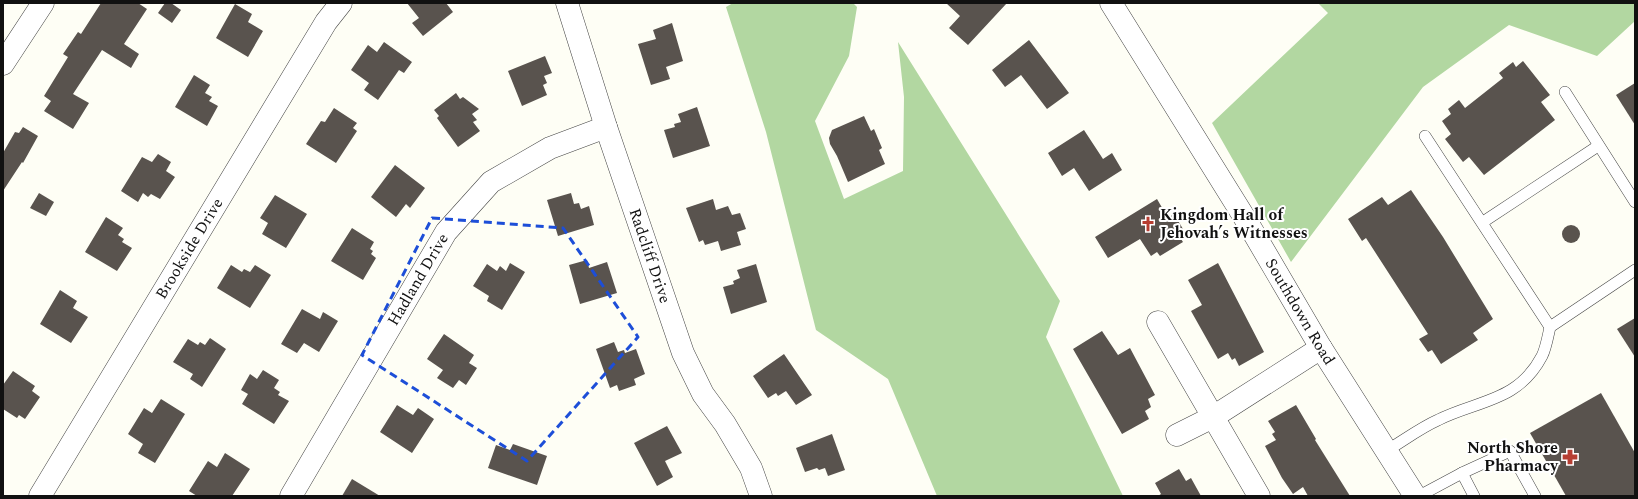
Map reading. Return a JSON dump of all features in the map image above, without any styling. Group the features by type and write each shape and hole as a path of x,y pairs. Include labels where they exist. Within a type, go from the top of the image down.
{"street":[{"path":"4,60 43,3"},
{"name":"Brookside Drive","path":"40,496 326,22 341,3"},
{"name":"Radcliff Drive","path":"567,3 606,127 683,353 703,394 725,424 751,468 761,496"},
{"name":"Southdown Road","path":"1109,6 1246,220 1321,348 1415,496"},
{"name":"Hadland Drive","path":"291,496 446,232 491,182 550,148 606,127"},
{"path":"1158,322 1259,496"},
{"path":"1177,435 1213,416 1321,348"}],"lane":[{"path":"1565,92 1635,202"},
{"path":"1426,136 1550,327"},
{"path":"1483,222 1598,146"},
{"path":"1386,451 1438,420 1489,402 1514,389 1531,372 1542,356 1550,327 1635,270"},
{"path":"1419,496 1462,473 1510,451 1534,496"},
{"path":"1462,473 1474,496"}],"highlighted area":[{"path":"432,218 563,228 638,337 527,461 362,355"}],"green space":[{"path":"733,3 853,3 857,7 849,56 815,121 844,199 903,171 904,97 898,42 1060,301 1046,337 1123,496 937,496 888,379 816,330 766,132 726,7"},
{"path":"1318,3 1635,3 1635,21 1597,56 1509,25 1423,87 1291,262 1212,123 1328,13"}],"building":[{"path":"101,3 138,3 147,9 124,44 139,54 131,68 102,50 73,94 89,103 73,129 44,111 51,101 44,96 68,57 63,54 78,32 81,34"},
{"path":"165,3 171,3 181,10 172,23 158,13"},
{"path":"407,3 446,3 453,12 423,36 412,23 419,18"},
{"path":"946,3 1007,3 968,45 949,28 960,16"},
{"path":"235,4 252,14 248,22 263,31 248,57 216,38"},
{"path":"672,23 683,61 666,67 670,79 651,85 638,44 656,39 653,30"},
{"path":"1029,40 1069,93 1047,109 1021,75 1005,87 992,70"},
{"path":"384,42 412,62 404,73 399,70 378,100 364,90 369,83 351,70 368,45 377,52"},
{"path":"545,56 552,73 544,76 547,83 543,85 547,95 522,106 508,71"},
{"path":"1523,61 1550,95 1541,102 1555,120 1484,175 1469,157 1463,162 1445,139 1451,134 1442,121 1451,114 1448,109 1459,100 1465,108 1503,78 1499,73 1513,62 1516,67"},
{"path":"194,75 210,85 205,93 212,97 209,101 218,106 207,126 175,107"},
{"path":"1635,83 1635,125 1616,95"},
{"path":"456,93 460,99 463,97 479,109 472,114 477,120 473,122 480,131 458,147 437,118 439,116 434,110"},
{"path":"697,107 710,146 673,158 664,130 675,127 674,124 681,122 678,114"},
{"path":"334,108 357,123 353,128 357,131 336,163 306,144 321,121 325,122"},
{"path":"864,116 871,131 874,129 882,148 879,150 885,164 848,182 830,144 829,138 832,130"},
{"path":"23,127 38,136 23,163 22,162 3,191 3,153 15,132 19,133"},
{"path":"1084,130 1103,159 1112,153 1122,170 1089,191 1074,168 1062,176 1048,153"},
{"path":"158,154 171,162 166,171 175,177 160,199 151,194 148,197 143,193 138,202 121,191 142,157 152,162"},
{"path":"395,165 425,188 410,208 406,204 396,217 371,197"},
{"path":"1411,190 1443,237 1493,319 1473,333 1478,340 1441,364 1432,350 1428,352 1419,339 1428,334 1366,238 1362,241 1348,219 1382,197 1388,205"},
{"path":"39,193 54,202 46,216 30,208"},
{"path":"571,193 574,204 579,203 581,209 589,206 594,225 558,236 547,200"},
{"path":"275,195 307,214 286,248 262,234 268,223 260,218"},
{"path":"713,199 716,210 728,206 732,215 740,213 746,229 737,232 741,245 721,251 718,241 705,245 703,240 699,242 686,208"},
{"name":"Kingdom Hall of Jehovah’s Witnesses","path":"1157,199 1168,218 1174,214 1183,229 1177,233 1183,242 1160,256 1157,252 1151,256 1140,239 1108,258 1095,237"},
{"path":"106,217 123,228 118,235 124,239 122,242 132,248 117,271 85,252"},
{"path":"1567,225 1575,225 1580,230 1578,241 1575,243 1567,243 1562,238 1562,230"},
{"path":"352,228 374,242 370,249 373,251 371,254 376,258 363,280 331,261"},
{"path":"587,260 589,268 607,262 617,293 580,304 569,265"},
{"path":"510,263 525,272 502,310 487,301 489,296 473,286 487,264 497,271 500,266 506,271"},
{"path":"1218,263 1264,352 1239,366 1235,358 1232,360 1228,353 1218,359 1191,311 1202,305 1188,280"},
{"path":"756,264 767,302 731,314 723,287 734,284 733,281 740,278 737,270"},
{"path":"231,265 242,272 244,269 250,272 255,265 271,275 250,308 217,288"},
{"path":"60,290 77,301 73,308 88,317 71,343 40,324"},
{"path":"302,309 320,319 323,312 338,321 319,352 304,343 297,353 281,344"},
{"path":"1635,318 1635,357 1617,329"},
{"path":"1102,331 1118,355 1130,348 1155,395 1148,399 1151,407 1145,411 1149,419 1122,434 1073,349"},
{"path":"444,334 474,355 469,363 477,368 466,385 459,380 453,388 437,378 443,370 427,359"},
{"path":"210,338 226,349 202,387 190,379 193,374 173,362 188,339 198,345 200,342 205,345"},
{"path":"614,342 618,352 624,350 625,353 636,349 645,374 634,379 636,385 619,391 617,385 610,388 596,349"},
{"path":"784,354 812,395 796,405 786,391 778,396 776,393 768,398 753,376"},
{"path":"263,370 279,380 274,388 280,392 278,395 289,401 274,424 242,404 248,394 241,390 250,374 257,379"},
{"path":"13,371 35,386 32,391 40,397 25,419 19,415 17,418 3,409 3,385"},
{"path":"1601,393 1635,453 1635,496 1566,496 1530,433"},
{"path":"161,399 185,414 155,463 138,453 143,444 128,434 144,408 152,413"},
{"path":"397,405 413,415 418,408 434,419 412,453 380,432"},
{"path":"1296,405 1316,439 1315,440 1350,496 1308,496 1303,487 1293,494 1282,478 1265,446 1276,440 1272,434 1275,432 1268,421"},
{"path":"667,426 682,453 665,461 673,477 657,486 634,443"},
{"path":"832,434 845,470 828,476 825,468 819,470 817,468 805,472 796,448"},
{"path":"513,444 547,456 537,485 488,468 496,445 510,450"},
{"path":"225,453 250,469 232,496 197,496 189,491 208,461 217,467"},
{"path":"1179,469 1186,481 1191,478 1201,496 1158,496 1161,494 1155,483"},
{"path":"352,479 380,496 342,496"}],"place":[{"name":"Kingdom Hall of Jehovah’s Witnesses","path":"1148,224"},
{"name":"North Shore Pharmacy","path":"1570,457"}]}
